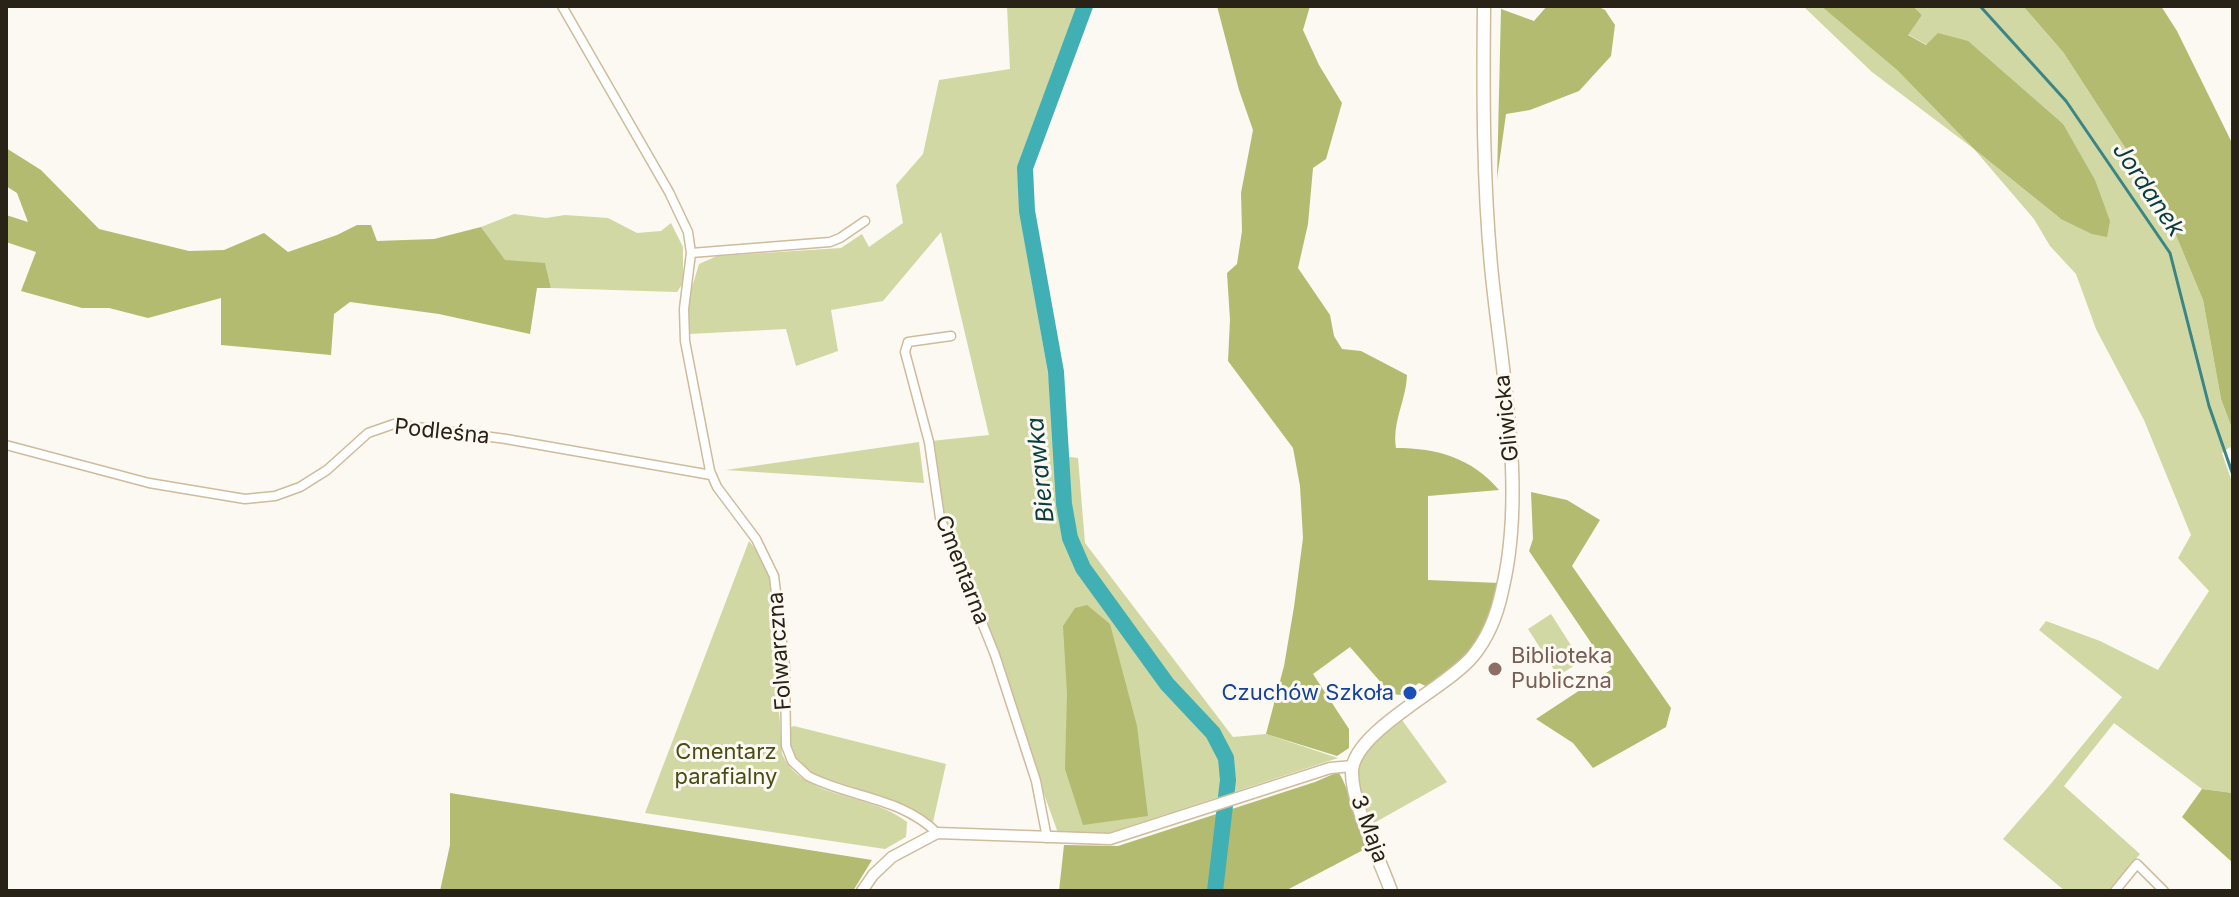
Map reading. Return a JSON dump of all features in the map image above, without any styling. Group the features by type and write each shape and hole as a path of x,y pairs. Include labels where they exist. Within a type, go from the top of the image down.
{"main road":[{"name":"Gliwicka","path":"1353,766 1356,754 1367,740 1453,675 1477,650 1495,616 1509,559 1514,516 1513,471 1483,169 1484,6"},
{"name":"3 Maja","path":"1353,766 1353,785 1359,806 1391,891"}],"street":[{"name":"Folwarczna","path":"562,6 678,208 688,232 691,253 684,309 685,341 711,475 756,539 776,582 785,667 785,739 792,761 804,774 818,781 878,799 908,812 937,833"},
{"path":"691,253 830,242 865,221"},
{"name":"Cmentarna","path":"951,336 908,342 905,352 929,442 940,518 995,655 1036,781 1047,838"},
{"name":"Podleśna","path":"6,445 137,480 201,494 245,499 267,498 300,487 327,470 368,433 394,424 506,439 711,475"},
{"path":"862,891 892,857 937,833 1110,839 1335,766 1353,766"},
{"path":"2115,891 2137,864 2164,891"}],"green space":[{"path":"1007,6 1079,6 1025,152 1020,213 1051,391 1054,455 1078,458 1085,543 1233,737 1266,734 1338,758 1105,834 1058,833 944,516 931,441 989,435 941,232 883,301 831,310 838,351 796,366 786,329 689,334 687,304 699,264 717,256 841,248 862,234 869,247 903,223 896,185 923,154 939,80 1010,69"},
{"path":"1217,6 1310,6 1303,30 1342,103 1326,159 1313,168 1308,224 1298,268 1330,315 1334,336 1342,349 1361,351 1407,375 1396,429 1396,448 1426,450 1453,457 1477,470 1499,490 1428,496 1428,580 1499,583 1482,631 1456,664 1428,687 1419,683 1401,695 1391,694 1350,647 1313,674 1349,729 1349,748 1337,756 1266,734 1284,666 1294,607 1303,538 1300,486 1293,448 1228,361 1230,320 1227,273 1237,264 1242,231 1241,193 1253,130"},
{"path":"1547,6 1597,6 1605,10 1615,25 1611,56 1579,91 1530,110 1506,114 1497,179 1501,9 1534,21"},
{"path":"1803,6 1821,6 1838,20 1897,70 1974,149 1872,72"},
{"path":"1821,6 1913,6 1922,15 1908,35 1926,45 1938,33 1968,41 2063,124 2095,180 2110,221 2107,237 2092,234 2061,219 1974,149 1897,70"},
{"path":"1913,6 2023,6 2063,52 2165,209 2203,300 2221,399 2233,431 2233,456 2230,447 2222,453 2233,485 2233,793 2202,789 2114,723 2064,786 2140,854 2109,891 2065,891 2003,839 2122,697 2039,630 2046,621 2100,641 2158,670 2209,591 2178,558 2191,535 2144,420 2096,329 2076,274 2050,246 2034,219 1974,149 2061,219 1927,45 1907,34 1922,15"},
{"path":"2023,6 2161,6 2177,31 2233,145 2233,431 2221,399 2203,300 2165,209 2063,52"},
{"path":"6,148 41,170 99,229 189,251 224,250 264,233 288,252 357,225 371,225 377,241 434,239 481,227 505,260 545,263 551,288 537,288 530,334 439,314 350,302 334,314 331,355 221,345 221,298 148,318 109,308 82,308 21,291 36,252 6,242 6,215 28,222 17,193 6,186"},
{"path":"514,214 546,218 565,215 608,218 637,233 661,231 671,223 683,247 683,283 677,292 551,288 545,264 505,261 481,227"},
{"path":"919,442 924,483 726,470"},
{"path":"1531,492 1567,500 1600,520 1572,566 1671,708 1666,727 1593,768 1573,743 1536,719 1612,669 1529,551 1533,539"},
{"name":"Cmentarz parafialny","path":"749,541 769,566 782,754 792,769 805,780 891,812 907,822 906,837 885,849 645,813"},
{"path":"1087,605 1110,624 1137,726 1148,816 1083,825 1065,769 1067,693 1063,626 1075,608"},
{"path":"1551,614 1581,661 1558,676 1528,629"},
{"path":"1402,720 1447,782 1374,823 1360,789 1360,764 1374,743"},
{"path":"794,726 946,764 933,822 892,800 808,772 794,759 789,728"},
{"path":"1338,772 1367,848 1285,891 1059,891 1064,845 1118,846"},
{"path":"2202,789 2233,793 2233,863 2182,817"},
{"path":"450,793 872,860 853,891 440,891 450,845"}],"waterway":[{"name":"Bierawka","path":"1085,6 1025,168 1027,211 1056,372 1064,504 1070,538 1083,568 1167,684 1213,733 1226,758 1228,780 1215,891"},
{"name":"Jordanek","path":"1980,6 2066,101 2170,253 2209,406 2233,475"}],"place":[{"name":"Biblioteka Publiczna","path":"1495,669"},
{"name":"Czuchów Szkoła","path":"1410,693"}]}
